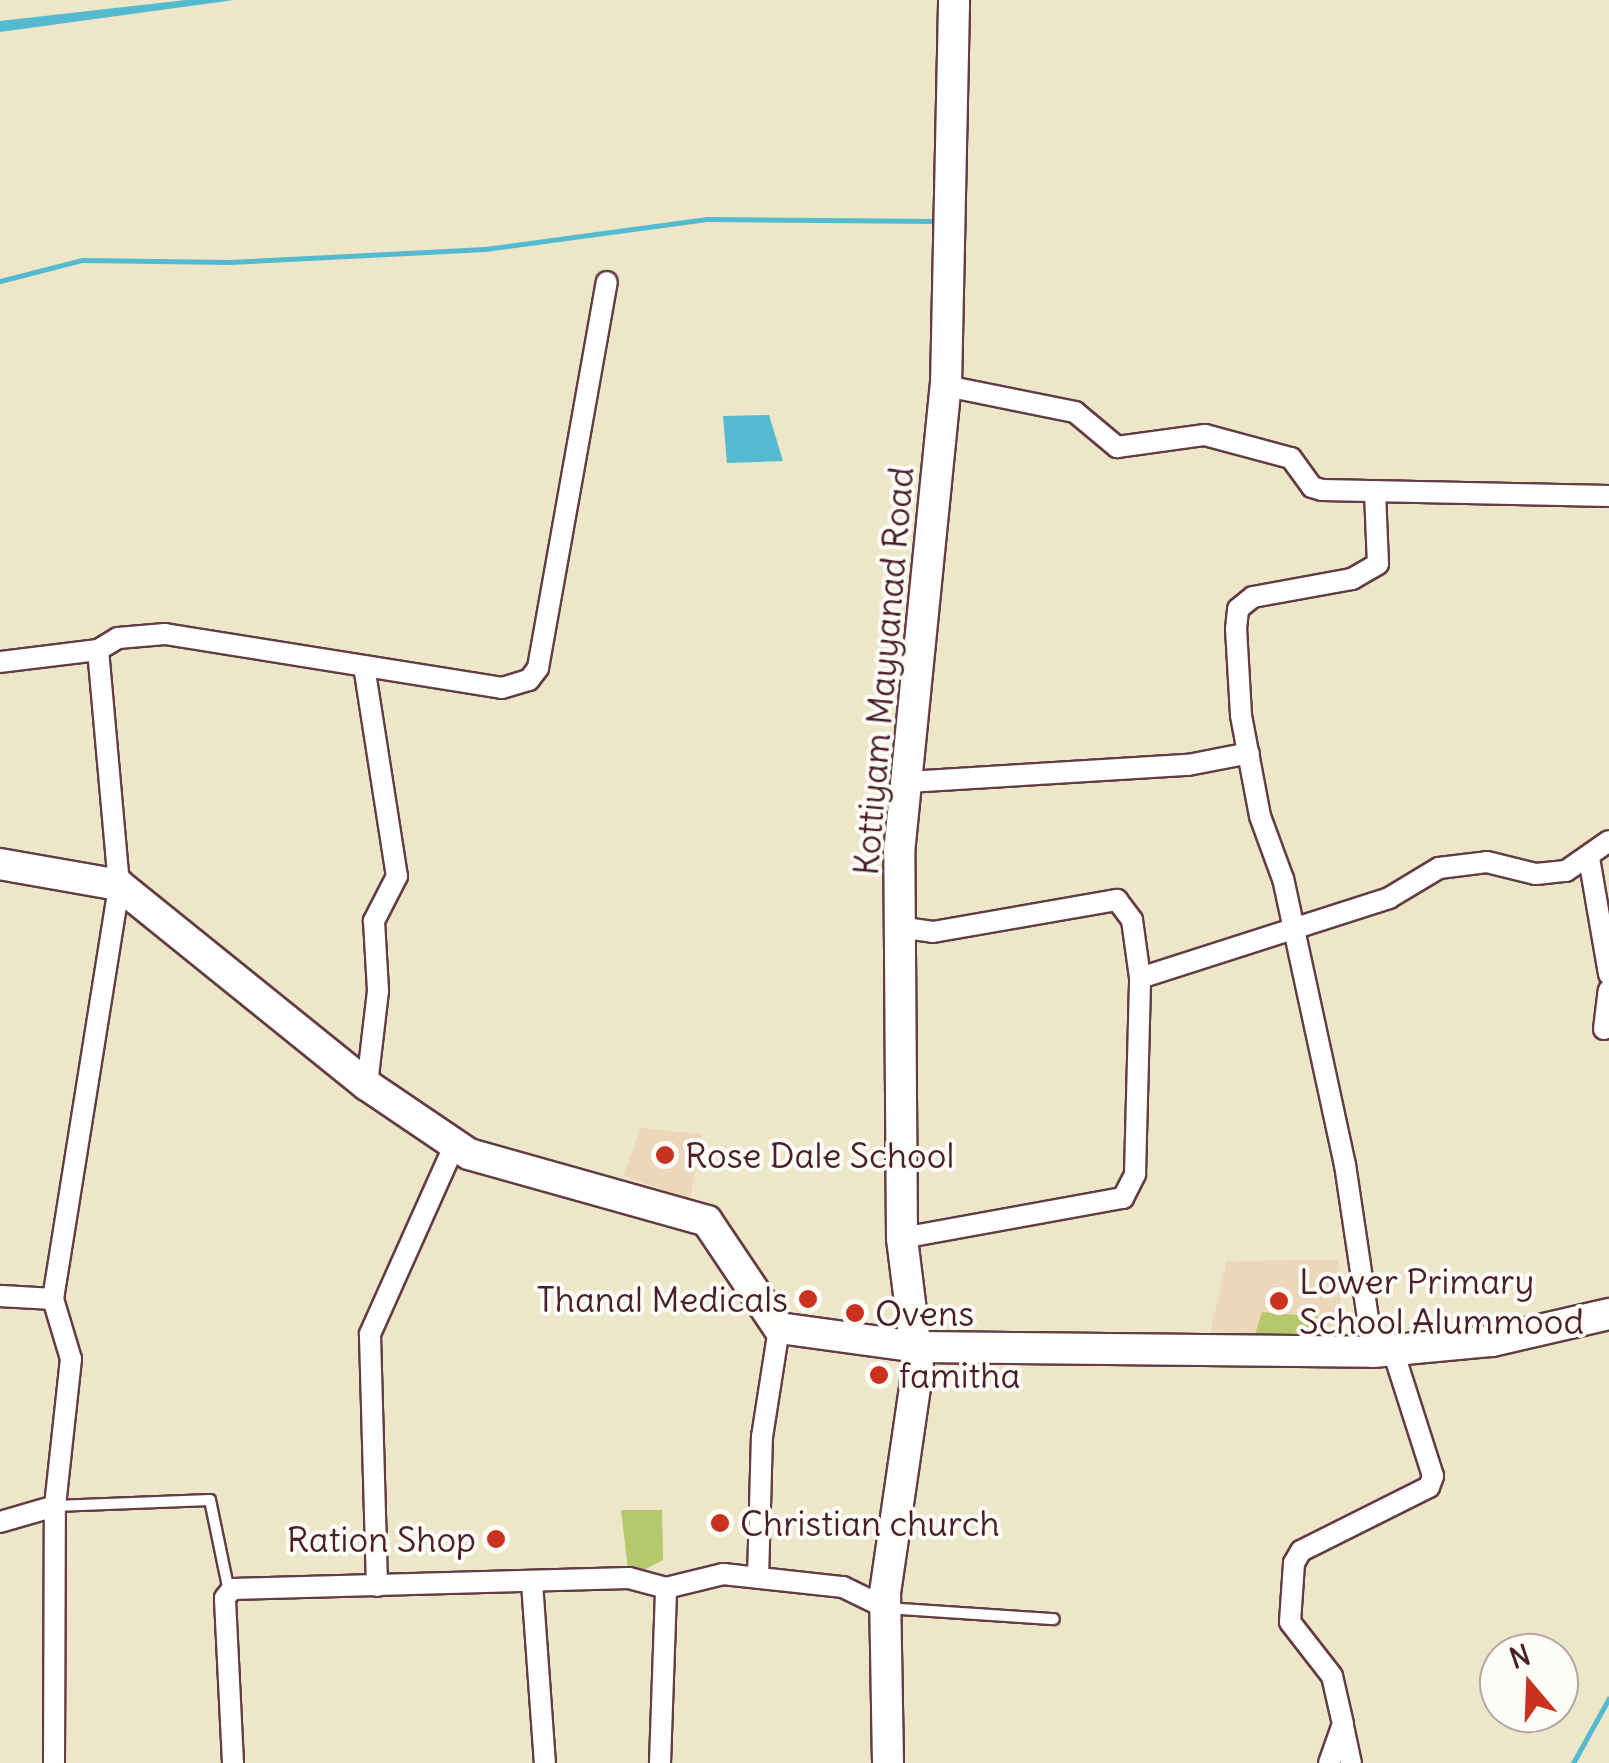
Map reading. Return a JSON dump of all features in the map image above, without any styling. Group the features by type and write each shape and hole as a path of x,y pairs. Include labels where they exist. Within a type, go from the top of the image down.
{"street":[{"name":"Kottiyam Mayyanad Road","path":"888,1763 886,1608 918,1347 902,1238 898,926 946,386 954,0"},
{"path":"0,662 98,650 118,638 165,634 502,688 518,687 538,668 607,282"},
{"path":"946,386 1075,412 1117,447 1205,435 1291,458 1312,487 1375,492 1609,496"},
{"path":"1350,1763 1332,1676 1290,1622 1294,1563 1301,1551 1429,1487 1433,1476 1383,1352 1346,1165 1249,753 1238,609 1253,597 1352,579 1378,564 1375,492"},
{"path":"54,1763 55,1506 71,1360 53,1299 119,885 98,650"},
{"path":"364,666 397,876 374,921 378,991 366,1085"},
{"path":"908,782 1188,764 1249,753"},
{"path":"1140,978 1292,924 1390,898 1440,868 1486,862 1536,874 1566,871 1609,841"},
{"path":"1589,858 1609,974"},
{"path":"0,864 119,885 366,1085 456,1144 706,1221 779,1328 758,1472 758,1578"},
{"path":"898,926 933,932 1117,900 1132,920 1140,978 1134,1174 1124,1198 902,1238"},
{"path":"1604,1029 1609,990"},
{"path":"377,1586 370,1334 456,1144"},
{"path":"0,1296 53,1299"},
{"path":"779,1328 918,1347 1383,1352 1492,1341 1609,1314"},
{"path":"0,1522 55,1506"},
{"path":"233,1763 229,1592 628,1578 666,1588 723,1574 842,1587 886,1608"},
{"path":"532,1583 545,1763"},
{"path":"660,1763 666,1588"},
{"path":"1329,1763 1343,1724"}],"lane":[{"path":"55,1506 210,1500 229,1592"},
{"path":"886,1608 1054,1619"}],"shaded area":[{"name":"Rose Dale School","path":"641,1128 702,1134 690,1199 623,1176"},
{"name":"Lower Primary School Alummood","path":"1338,1260 1343,1345 1208,1341 1227,1261"}],"green space":[{"path":"1262,1312 1321,1317 1312,1332 1254,1338"},
{"path":"621,1510 662,1510 663,1560 629,1578"}],"water":[{"path":"186,0 234,0 0,32 0,21"},
{"path":"769,415 783,461 727,463 723,416"}],"waterway":[{"path":"0,281 82,260 230,262 485,249 707,219 936,221"},
{"path":"1573,1763 1609,1698"}],"place":[{"name":"Rose Dale School","path":"665,1155"},
{"name":"Thanal Medicals","path":"808,1299"},
{"name":"Lower Primary School Alummood","path":"1279,1301"},
{"name":"Ovens","path":"855,1313"},
{"name":"famitha","path":"879,1375"},
{"name":"Christian church","path":"720,1523"},
{"name":"Ration Shop","path":"496,1539"}]}
